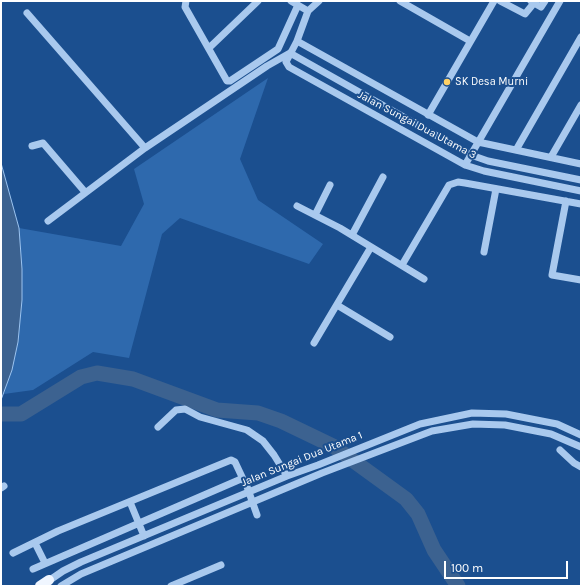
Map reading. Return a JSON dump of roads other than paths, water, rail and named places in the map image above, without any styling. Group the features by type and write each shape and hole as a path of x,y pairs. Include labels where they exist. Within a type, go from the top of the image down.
{"main road":[{"path":"40,586 46,583"}],"street":[{"path":"186,1 185,7 226,80 232,80 278,49 298,5"},
{"path":"209,48 258,1"},
{"path":"291,1 308,11"},
{"path":"48,221 144,148 267,66 290,53 298,41 308,11 319,1"},
{"path":"400,1 470,41"},
{"path":"428,115 494,1"},
{"path":"500,1 526,14 533,2 543,4 552,15"},
{"path":"465,165 560,1"},
{"path":"27,13 144,148"},
{"path":"516,150 581,37"},
{"path":"298,41 478,142 581,164"},
{"name":"Jalan Sungai Dua Utama 3","path":"581,180 488,161 471,154 290,53 286,62 289,67 465,165 484,171 581,191"},
{"path":"551,157 581,105"},
{"path":"32,146 43,143 85,192"},
{"path":"352,236 383,177"},
{"path":"402,265 449,185 458,182 581,204"},
{"path":"314,215 330,185"},
{"path":"484,252 496,189"},
{"path":"566,201 552,275 581,280"},
{"path":"297,206 340,228 424,279"},
{"path":"314,343 371,247"},
{"path":"337,305 390,337"},
{"path":"158,427 176,410 185,409 200,417 247,430 263,441 287,476"},
{"name":"Jalan Sungai Dua Utama 1","path":"46,583 81,562 287,476 318,466 420,424 472,413 506,414 557,424 581,435"},
{"name":"Jalan Sungai Dua Utama 1","path":"61,586 81,574 322,473 432,431 473,424 505,424 536,429 581,447"},
{"path":"560,450 574,463 581,467"},
{"path":"13,553 231,460 235,462 244,479 258,515"},
{"path":"33,568 244,479"},
{"path":"130,502 144,536"},
{"path":"35,543 45,563"},
{"path":"171,586 221,565"}],"waterway":[{"path":"1,414 21,414 81,377 97,373 133,379 217,410 258,413 281,421 333,446 406,499 418,514 434,550 458,586"}],"place":[{"name":"SK Desa Murni","path":"447,82"}]}
